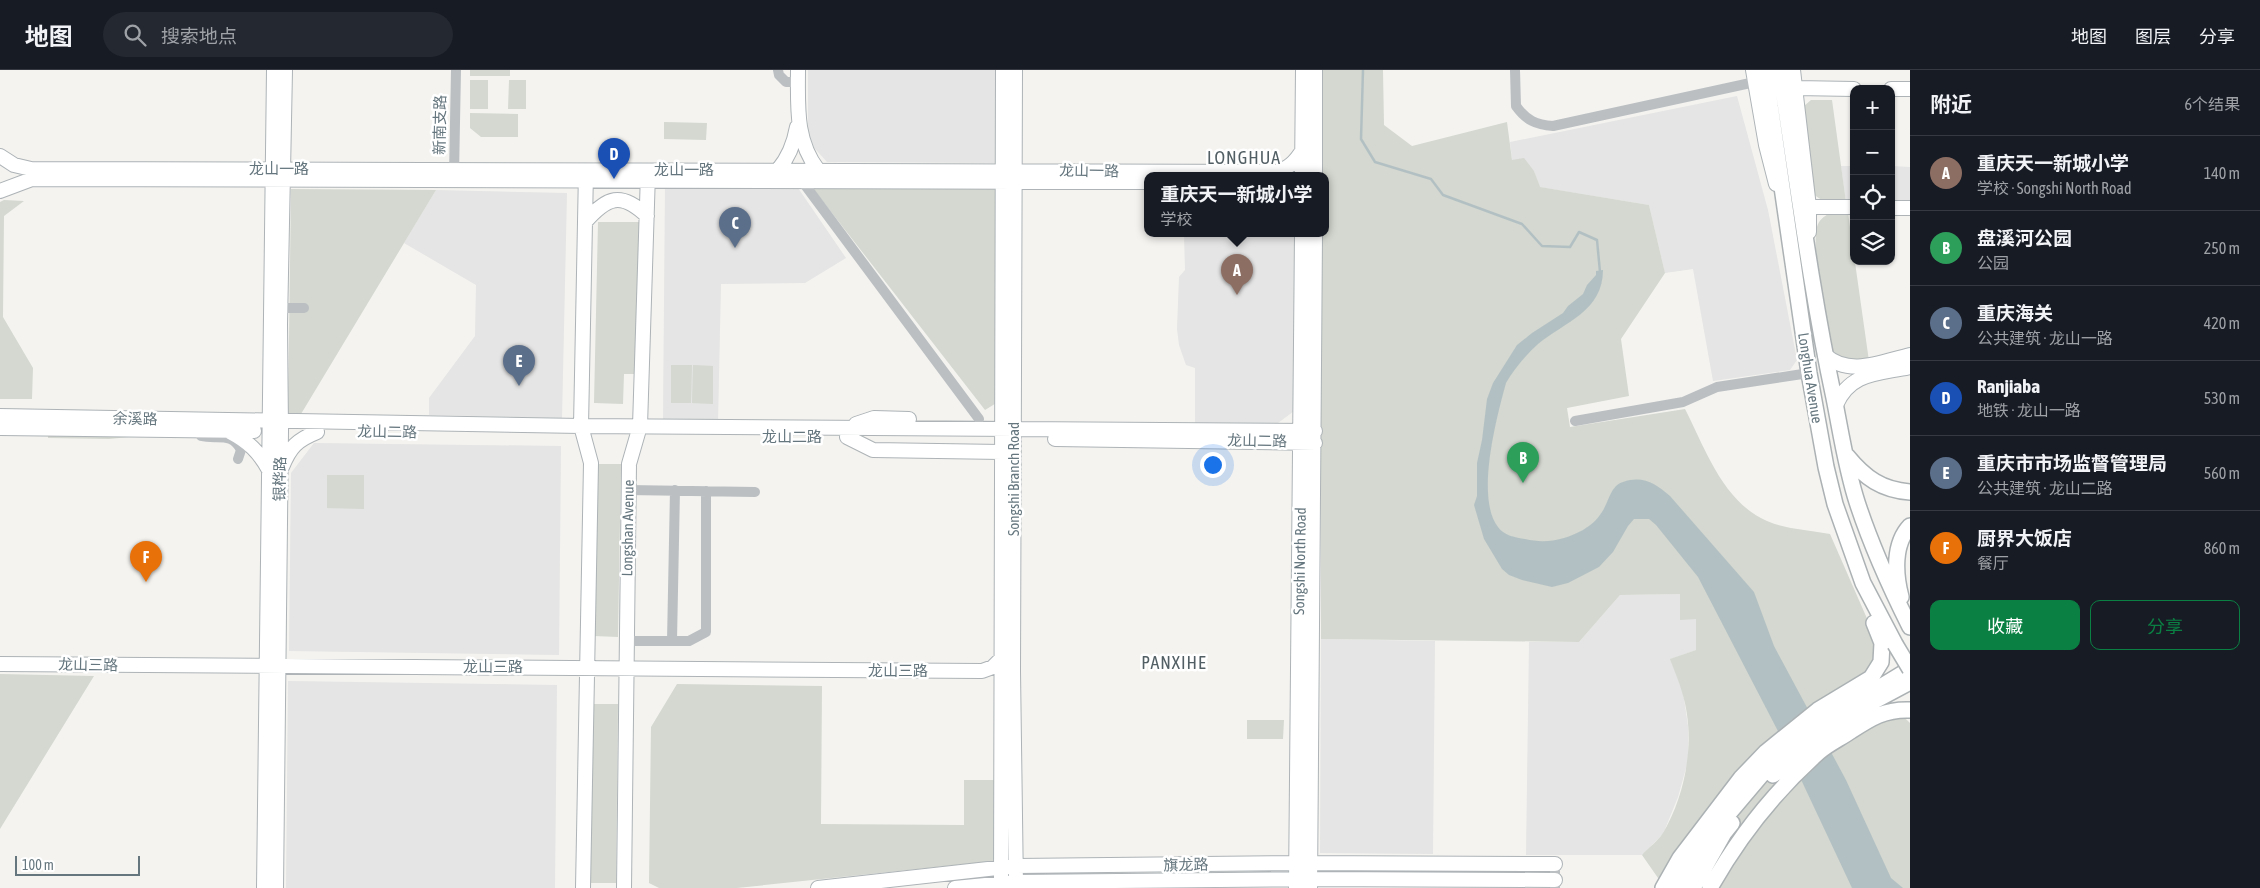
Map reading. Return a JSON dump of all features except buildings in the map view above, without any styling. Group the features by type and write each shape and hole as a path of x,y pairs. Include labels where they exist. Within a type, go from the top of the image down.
{"main road":[{"name":"银桦路","path":"274,70 280,308 275,427"},
{"name":"银桦路","path":"264,888 272,666 277,174 285,70"},
{"name":"Songshi Branch Road","path":"1001,885 1001,659 1006,434 1008,175 1003,70"},
{"name":"Songshi Branch Road","path":"1008,175 1015,70"},
{"path":"1302,172 1303,70"},
{"path":"1315,70 1315,172"},
{"name":"Longhua Avenue","path":"1765,70 1809,373 1826,467 1835,504 1863,583 1910,669"},
{"name":"Longhua Avenue","path":"1780,70 1825,355 1844,454 1857,501 1871,539 1893,594 1910,627"},
{"path":"1793,70 1809,207 1810,260"},
{"path":"778,170 798,144 798,76"},
{"path":"1754,76 1766,145 1789,234"},
{"path":"1796,88 1850,89"},
{"path":"1895,89 1910,89"},
{"path":"798,144 818,170"},
{"name":"龙山一路","path":"1276,172 1287,168 1295,162 1302,151"},
{"name":"龙山一路","path":"0,156 14,166 31,169 277,174 586,175 802,181 1144,173"},
{"name":"龙山一路","path":"648,176 818,170 1008,175 1144,182"},
{"name":"龙山一路","path":"0,191 32,179 277,174"},
{"path":"583,888 585,668 591,463 583,430 586,175"},
{"name":"Longshan Avenue","path":"624,888 628,490 629,464 639,431 648,176"},
{"path":"585,222 598,208 610,200 624,200 636,206 647,216"},
{"path":"1809,207 1850,207"},
{"path":"1895,208 1910,208"},
{"name":"Songshi North Road","path":"1302,237 1308,436"},
{"name":"Songshi North Road","path":"1296,884 1303,863 1308,436 1315,237"},
{"path":"1825,355 1834,363 1856,367 1910,355"},
{"path":"1836,406 1841,394 1849,384 1859,378 1910,367"},
{"name":"余溪路","path":"0,416 275,427"},
{"path":"874,418 979,420 1006,434 873,450 847,432 874,418"},
{"name":"余溪路","path":"0,428 227,431 275,427"},
{"name":"龙山二路","path":"275,427 317,432 583,430"},
{"name":"龙山二路","path":"275,427 1308,436"},
{"path":"227,431 245,440 275,470 300,439 317,432"},
{"name":"Songshi Branch Road","path":"1006,434 1013,671 1016,885"},
{"path":"1844,454 1858,470 1873,482 1894,491 1910,492"},
{"path":"1910,526 1903,534 1897,554 1898,585 1910,627"},
{"path":"1863,583 1882,643 1881,662 1863,696"},
{"path":"982,671 993,667 1001,659"},
{"name":"龙山三路","path":"1,665 982,671"},
{"name":"银桦路","path":"272,666 276,888"},
{"path":"1663,888 1680,858 1751,784 1779,769 1863,696 1910,669"},
{"path":"982,671 993,677 1001,685"},
{"path":"1692,888 1751,784 1766,752 1818,710 1910,682"},
{"path":"1710,888 1772,799 1820,751 1882,713 1894,709 1910,710"},
{"path":"1678,888 1687,868 1708,837 1751,784"},
{"name":"Songshi North Road","path":"1303,863 1310,884"},
{"name":"旗龙路","path":"818,888 1015,866 1303,863 1555,864"},
{"path":"955,888 1001,885 1555,884"}],"street":[{"name":"新南支路","path":"454,176 456,70"},
{"path":"778,70 779,75 786,82 798,76"},
{"path":"1515,70 1516,106 1530,121 1541,125 1553,126 1754,76"},
{"path":"802,181 979,420"},
{"path":"280,308 304,308"},
{"path":"1575,421 1683,402 1717,387 1809,373"},
{"path":"201,430 201,437 229,438 237,442 241,450 238,459"},
{"path":"628,490 755,492"},
{"path":"672,641 675,490"},
{"path":"626,641 689,641 706,632 706,491"},
{"path":"1555,864 1555,884"}],"shaded area":[{"path":"470,70 510,70 510,76 470,76"},
{"path":"808,70 996,70 995,163 827,162 808,141"},
{"path":"1321,70 1383,70 1384,125 1412,146 1507,122 1512,160 1524,158 1534,171 1540,187 1649,205 1665,273 1621,339 1629,396 1567,408 1570,427 1685,409 1708,457 1738,501 1752,512 1774,524 1830,534 1876,639 1874,661 1862,676 1910,723 1910,888 1665,888 1642,855 1661,836 1671,817 1678,800 1687,764 1688,727 1686,709 1681,688 1670,659 1696,650 1696,619 1680,620 1680,594 1620,595 1579,642 1321,639 1321,237 1329,237 1329,172 1321,172"},
{"path":"470,80 488,80 488,109 470,109"},
{"path":"509,80 526,80 526,109 508,109"},
{"path":"1737,96 1768,210 1797,360 1790,370 1713,381 1693,269 1665,273 1649,205 1539,187 1534,171 1512,160 1510,142"},
{"path":"1811,100 1832,100 1846,202 1823,201 1813,194 1804,106"},
{"path":"470,113 518,114 518,137 481,137 470,128"},
{"path":"664,122 707,123 706,140 664,139"},
{"path":"1841,166 1850,166 1850,202 1846,202"},
{"path":"1895,166 1910,167 1910,202 1895,202"},
{"path":"665,185 796,185 846,258 805,283 721,284 718,422 663,421"},
{"path":"811,186 999,186 998,402 985,410"},
{"path":"291,189 436,190 301,414 288,414"},
{"path":"436,190 567,193 562,418 429,415 429,398 475,336 476,285 404,243"},
{"path":"4,200 24,201 4,216 3,317 33,368 32,399 0,399 0,202"},
{"path":"1830,213 1848,213 1850,265 1855,265 1869,361 1847,361 1838,356 1831,348 1816,251 1817,227 1823,217"},
{"path":"598,222 639,222 636,374 624,374 623,404 594,403"},
{"path":"1184,237 1296,237 1294,411 1278,423 1195,423 1195,368 1186,365 1179,345 1177,329 1179,277 1185,270"},
{"path":"1603,270 1597,296 1590,306 1538,344 1520,362 1506,383 1493,435 1490,456 1488,497 1491,514 1500,530 1506,534 1518,538 1548,541 1569,536 1591,524 1602,512 1615,487 1623,482 1643,480 1660,488 1670,496 1754,592 1774,646 1846,780 1891,878 1903,888 1852,888 1781,737 1698,577 1649,519 1634,519 1613,552 1599,567 1568,583 1552,587 1509,575 1502,569 1484,539 1474,505 1477,496 1477,463 1487,399 1493,383 1517,345 1563,313 1568,306 1583,294 1587,285 1596,275 1596,271"},
{"path":"671,365 692,365 691,403 671,403"},
{"path":"693,365 713,366 713,404 692,403"},
{"path":"48,433 139,436 109,439 48,438"},
{"path":"314,443 561,446 559,655 289,651 291,473"},
{"path":"598,464 621,464 618,637 594,636"},
{"path":"327,475 364,475 364,509 327,508"},
{"path":"1680,594 1696,619 1696,650 1671,659 1683,692 1688,726 1688,761 1678,797 1663,834 1642,855 1526,855 1529,642 1579,642 1620,595"},
{"path":"1321,639 1435,641 1433,854 1320,853"},
{"path":"0,674 94,676 0,829"},
{"path":"288,681 557,685 555,888 286,888"},
{"path":"677,684 822,686 821,824 964,825 964,780 994,780 994,861 737,888 659,888 649,883 651,727"},
{"path":"591,704 618,704 616,883 589,883"},
{"path":"1247,720 1284,720 1283,739 1247,739"}],"waterway":[{"path":"1363,70 1361,139 1375,162 1431,179 1443,195 1522,224 1542,246 1570,247 1579,232 1597,240 1600,272"}],"place":[{"name":"Ranjiaba","path":"614,179"},
{"name":"重庆海关","path":"735,248"},
{"name":"重庆天一新城小学","path":"1237,295"},
{"name":"重庆市市场监督管理局","path":"519,386"},
{"name":"盘溪河公园","path":"1523,483"},
{"name":"厨界大饭店","path":"146,582"}],"district":[{"name":"LONGHUA","path":"1244,158"},
{"name":"PANXIHE","path":"1174,663"}]}
